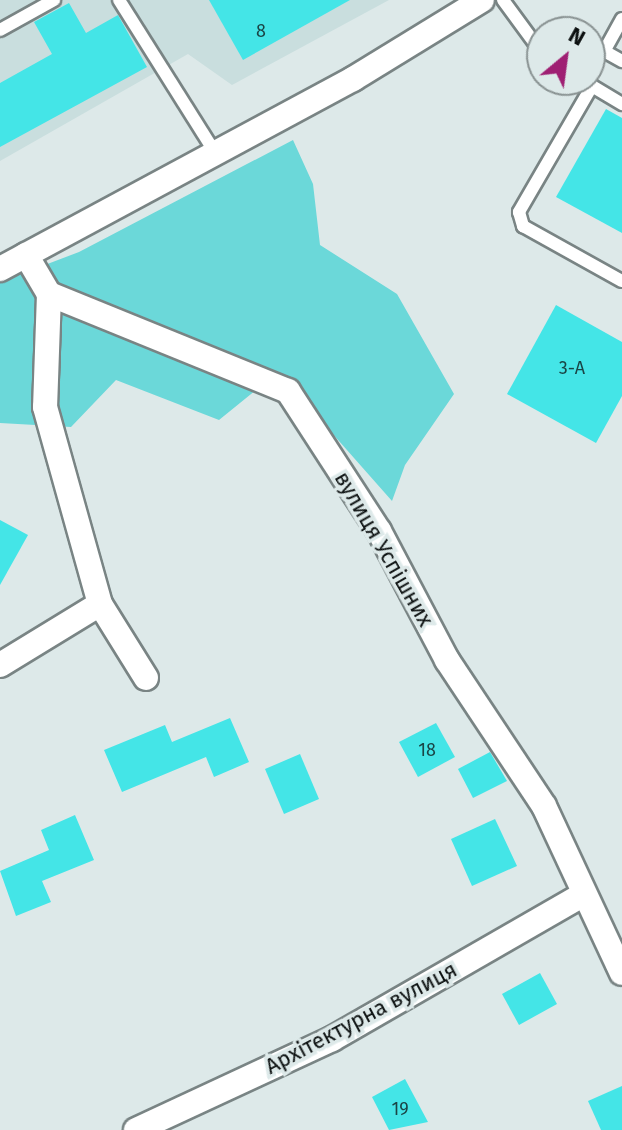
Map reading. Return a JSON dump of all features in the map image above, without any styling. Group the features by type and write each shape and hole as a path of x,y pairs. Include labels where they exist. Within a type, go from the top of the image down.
{"street":[{"path":"0,269 213,149 353,79 467,4"},
{"path":"26,255 49,294 45,407 100,604 146,678"},
{"name":"вулиця Успішних","path":"49,294 288,391 379,531 447,660 544,806 581,896 622,973"},
{"path":"0,665 100,604"},
{"name":"Архітектурна вулиця","path":"136,1130 332,1039 581,896"}],"lane":[{"path":"0,30 54,0"},
{"path":"119,0 213,149"},
{"path":"503,0 526,31"},
{"path":"622,19 604,51 622,61"},
{"path":"580,96 519,212 523,226 622,281"}],"shaded area":[{"path":"0,0 389,0 232,85 188,54 0,161"},
{"path":"293,140 313,184 320,245 397,294 454,394 405,465 392,501 278,372 219,420 116,380 71,427 0,423 0,282 79,252"}],"building":[{"path":"209,0 350,0 243,60"},
{"path":"69,3 86,33 118,15 147,67 0,147 0,83 52,54 34,22"},
{"path":"606,109 622,118 622,233 556,197"},
{"path":"556,305 622,342 622,396 596,443 507,394"},
{"path":"0,520 28,535 0,585"},
{"path":"230,718 249,762 214,777 206,757 122,792 104,750 165,725 172,742"},
{"path":"436,723 455,757 418,777 399,742"},
{"path":"490,752 507,781 473,798 458,769"},
{"path":"300,754 319,799 284,814 265,769"},
{"path":"75,815 94,860 42,881 51,902 16,916 0,871 49,850 41,830"},
{"path":"495,819 517,866 472,886 451,839"},
{"path":"540,973 557,1004 519,1025 502,994"},
{"path":"405,1079 428,1122 389,1130 372,1097"},
{"path":"622,1086 622,1130 601,1130 588,1101"}]}
